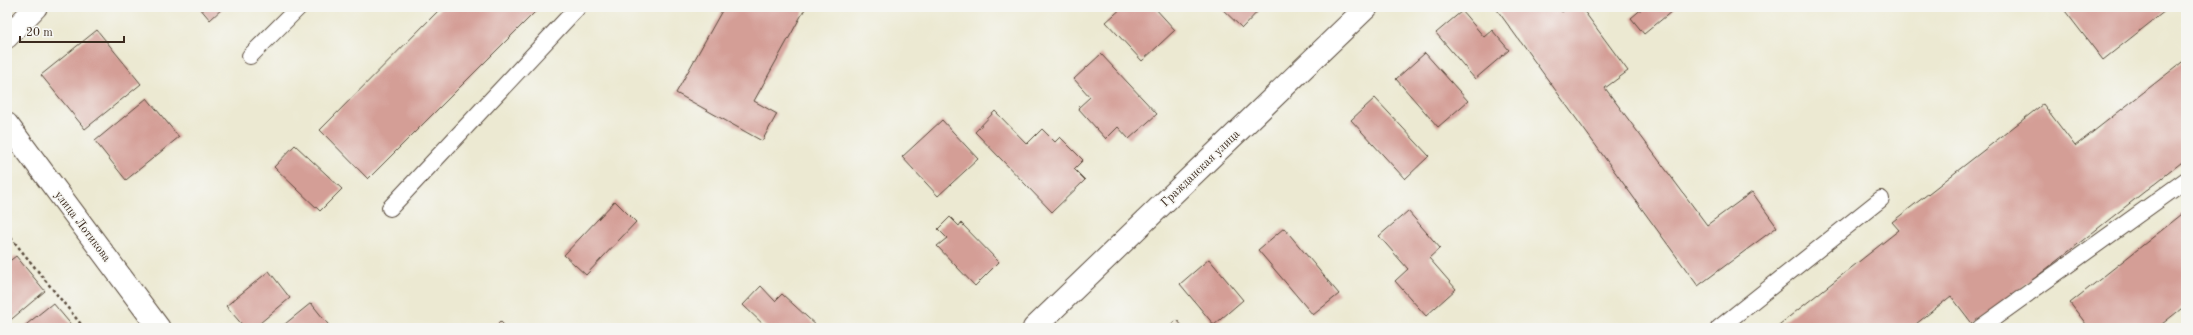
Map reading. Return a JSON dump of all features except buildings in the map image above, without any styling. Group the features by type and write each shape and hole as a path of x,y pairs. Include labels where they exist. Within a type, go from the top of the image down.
{"street":[{"path":"7,37 36,7"},
{"name":"Гражданская улица","path":"1034,328 1367,7"},
{"name":"улица Лотикова","path":"7,124 159,328"}],"lane":[{"path":"250,56 299,7"},
{"path":"390,208 578,7"},
{"path":"1980,328 2186,180"},
{"path":"1719,328 1881,199"}],"path":[{"path":"7,233 84,328"}]}
